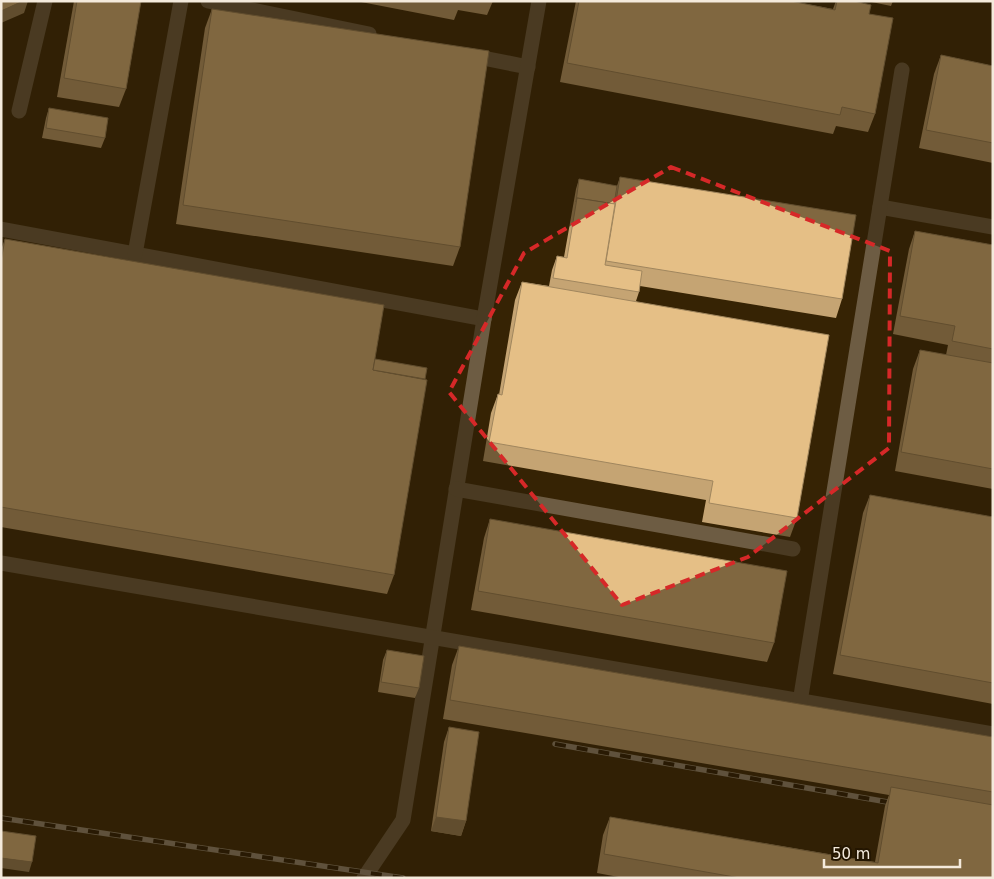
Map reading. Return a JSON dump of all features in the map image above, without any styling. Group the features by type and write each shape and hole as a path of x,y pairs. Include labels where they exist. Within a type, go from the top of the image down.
{"lane":[{"path":"19,111 45,1"},
{"path":"135,254 181,1"},
{"path":"208,1 382,37"},
{"path":"364,878 403,820 484,318 539,1"},
{"path":"450,51 528,67"},
{"path":"800,702 902,70"},
{"path":"880,207 993,227"},
{"path":"1,229 484,318"},
{"path":"456,488 793,549"},
{"path":"1,563 431,639 993,734"}],"highlighted area":[{"path":"671,167 890,251 889,448 748,557 622,605 449,392 524,253"}],"shaded area":[{"path":"1,1 993,1 993,878 1,878"}],"building":[{"path":"1,1 23,1 1,11"},
{"path":"77,1 141,1 126,89 64,78"},
{"path":"579,1 791,1 835,10 837,1 854,1 871,5 869,14 893,18 875,114 842,107 840,115 567,63"},
{"path":"212,9 489,51 460,247 183,205"},
{"path":"941,55 993,66 993,143 926,130"},
{"path":"49,108 108,118 105,138 46,128"},
{"path":"620,177 856,215 842,299 606,261"},
{"path":"579,179 617,186 614,204 577,198 576,202"},
{"path":"577,198 615,204 605,265 642,271 639,292 553,278 557,256 567,258"},
{"path":"915,231 993,245 993,349 952,341 955,326 900,316"},
{"path":"5,239 384,305 373,370 427,380 394,575 1,507 1,261"},
{"path":"522,282 829,335 797,518 709,503 713,481 489,442 498,394 502,395"},
{"path":"920,350 993,363 993,469 901,452"},
{"path":"375,359 427,368 425,379 373,370"},
{"path":"870,495 993,517 993,683 840,655"},
{"path":"490,519 787,571 774,643 478,591"},
{"path":"459,646 993,737 993,792 450,700"},
{"path":"387,650 424,656 419,688 381,682"},
{"path":"449,727 479,732 466,821 436,817"},
{"path":"891,787 993,805 993,878 740,878 604,854 610,817 878,863"},
{"path":"1,831 36,836 32,862 1,858"}],"railway":[{"path":"555,744 899,804"},
{"path":"1,818 403,878"}]}
